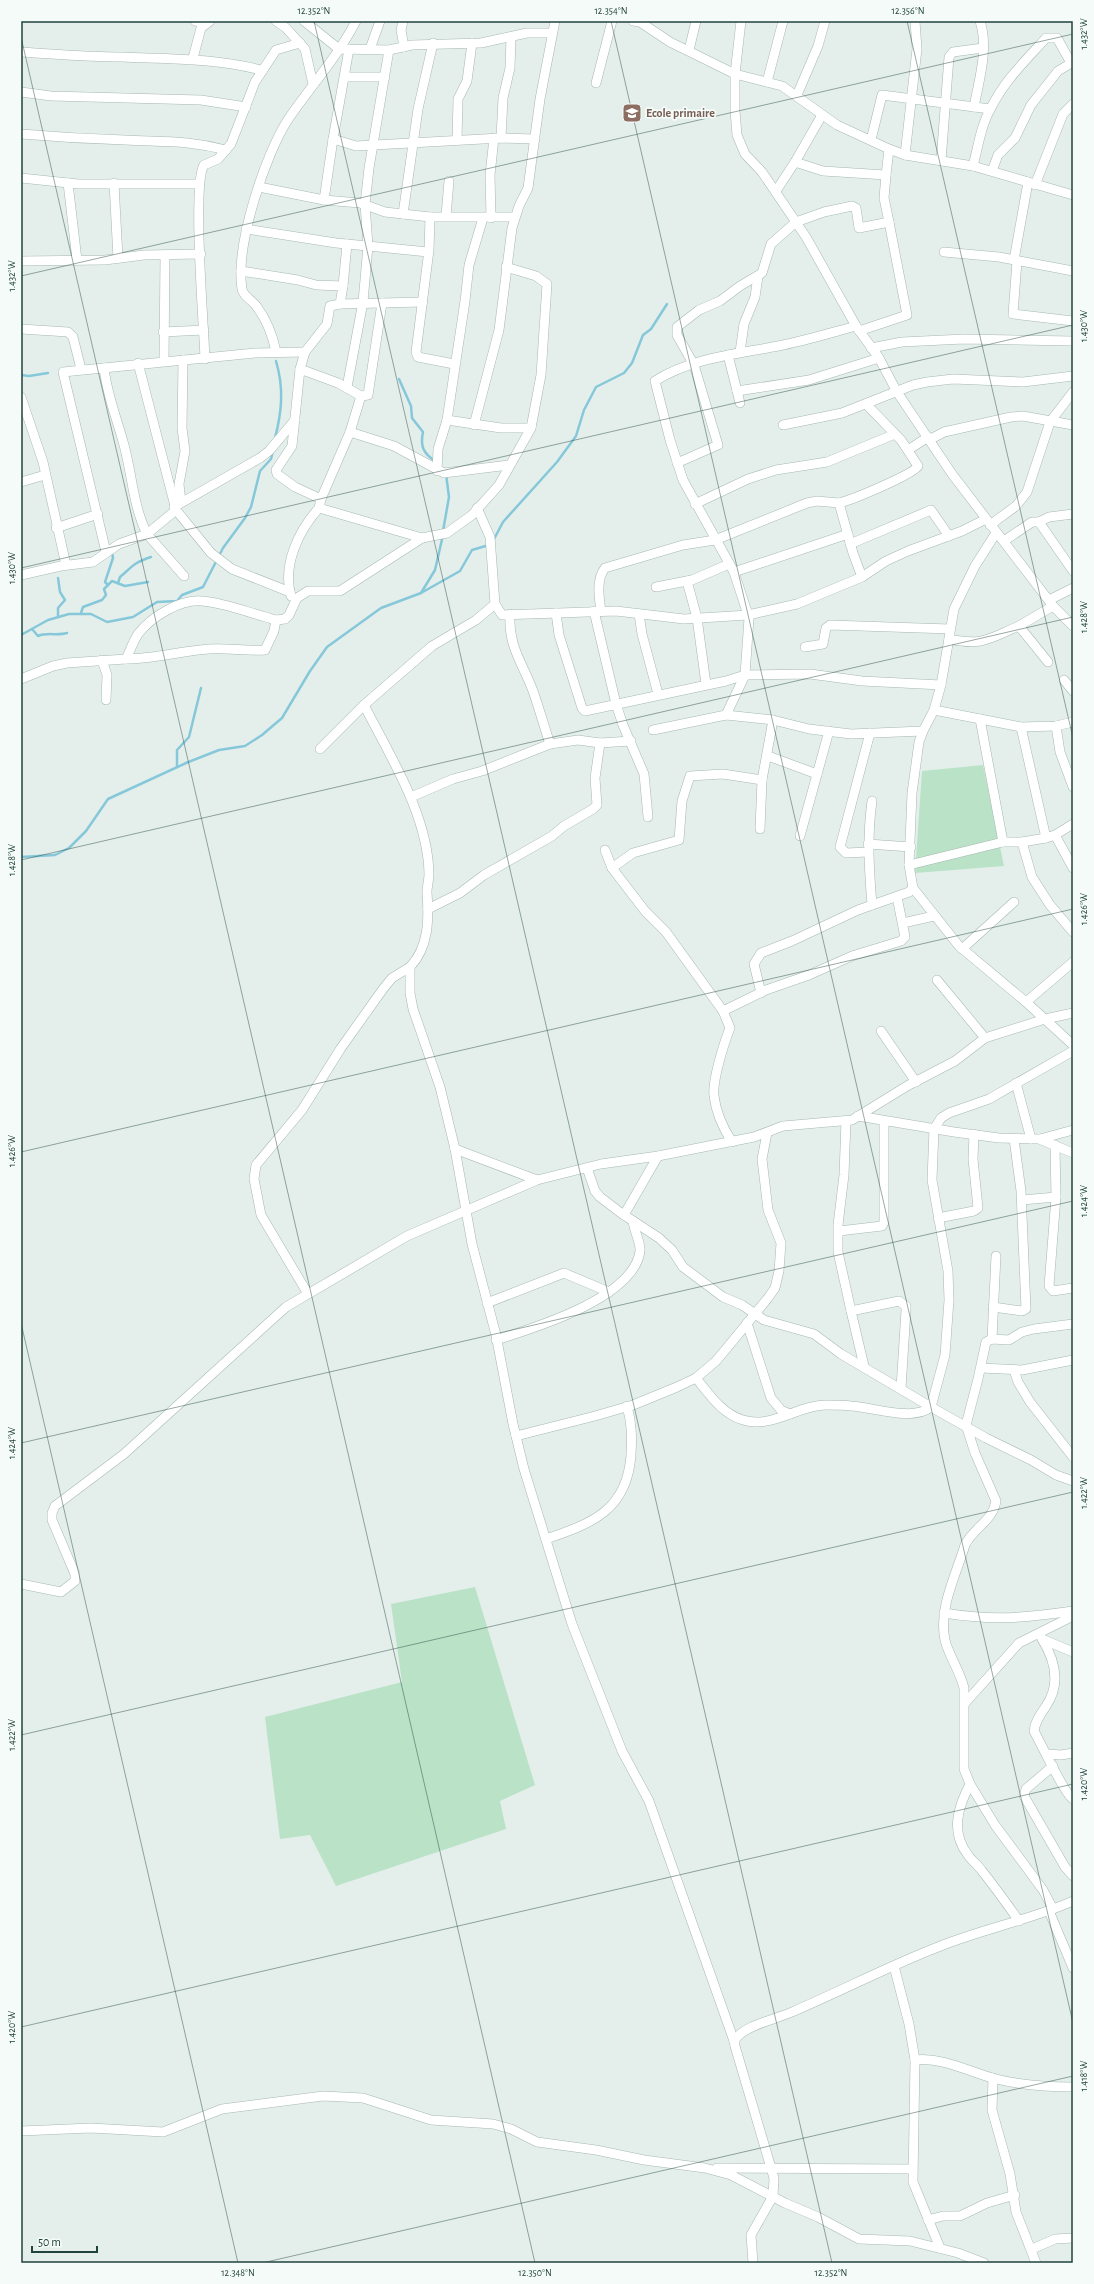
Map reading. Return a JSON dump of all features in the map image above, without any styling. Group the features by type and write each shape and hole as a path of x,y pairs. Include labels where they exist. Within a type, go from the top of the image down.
{"street":[{"path":"195,21 208,22"},
{"path":"276,21 305,49 313,84"},
{"path":"304,21 339,49 389,50 433,43 472,43 512,37 527,33 552,33"},
{"path":"370,49 380,21"},
{"path":"403,21 401,30 404,47"},
{"path":"474,425 499,330 506,267 515,217 528,188 555,21"},
{"path":"596,83 612,21"},
{"path":"633,21 640,22 670,42 689,50 735,74 782,86 797,95 837,125 889,149 905,155 973,166 1073,195"},
{"path":"689,50 696,21"},
{"path":"741,21 735,74 737,135 745,154 762,172 806,236 858,328 878,358 897,392 952,474 1051,603 1073,626"},
{"path":"767,82 783,21"},
{"path":"797,95 818,46 825,21"},
{"path":"905,155 917,49 916,21"},
{"path":"974,107 983,48 984,33 980,21"},
{"path":"193,58 199,34 208,22"},
{"path":"276,352 258,307 243,293 241,271 246,229 260,187 283,129 313,84 339,49 354,22"},
{"path":"437,471 438,449 447,420 469,264 487,218 490,175 498,138 503,98 510,68 512,37"},
{"path":"973,166 979,140 990,109 1005,85 1046,38 1057,38 1072,62 1058,71 1031,106 1015,138 998,155 992,171"},
{"path":"205,360 199,184 204,166 218,159 231,144 261,70 278,48 300,43"},
{"path":"403,214 418,109 433,43"},
{"path":"457,140 458,99 467,81 472,43"},
{"path":"941,161 950,54 983,48"},
{"path":"324,200 335,119 346,77 349,49"},
{"path":"347,387 363,302 368,246 365,204 376,117 385,77 389,50"},
{"path":"21,52 193,58 224,62 261,70"},
{"path":"346,77 385,77"},
{"path":"21,92 41,95 201,100 246,107"},
{"path":"871,140 882,95 990,109"},
{"path":"1073,104 1063,114 1032,184 1015,261 1012,314 1073,321"},
{"path":"776,191 795,162 822,115"},
{"path":"21,134 127,140 176,140 201,143 226,150"},
{"path":"333,138 356,146 498,138 535,139"},
{"path":"726,715 745,674 749,618 731,568 695,504 677,463 655,381 694,365 728,355 781,346 907,315 884,198 889,149"},
{"path":"795,162 823,171 886,175"},
{"path":"21,178 68,182 199,184"},
{"path":"446,216 449,181"},
{"path":"68,182 77,260"},
{"path":"114,183 118,258"},
{"path":"260,187 324,200 365,204 380,211 403,214 430,217 515,217"},
{"path":"677,463 718,445 694,365 677,335 677,327 699,310 720,301 740,286 758,276 764,270 771,244 796,222 824,212 852,206 856,208 860,228 889,222"},
{"path":"430,217 428,252 417,356 454,364"},
{"path":"246,229 348,244 428,252"},
{"path":"340,304 348,244"},
{"path":"944,252 974,254 1073,271"},
{"path":"21,261 105,260 165,254 201,254"},
{"path":"164,361 163,332 165,254"},
{"path":"126,659 139,634 146,626 169,609 200,600 220,604 276,620 285,619 289,615 297,598 308,591 340,591 349,587 370,571 422,538 447,533 472,515 477,508 484,503 499,485 531,428 541,375 547,284 536,276 506,267"},
{"path":"241,271 298,280 316,286 343,286"},
{"path":"740,352 744,324 755,297 758,276"},
{"path":"422,302 363,302 330,306 326,326 305,352 300,369 292,446 277,468 277,474 320,504 422,538"},
{"path":"300,369 347,387 361,396 368,395 372,381 382,303"},
{"path":"21,329 68,332 73,337 81,369"},
{"path":"163,332 204,330"},
{"path":"871,348 902,342 964,339 1073,341"},
{"path":"106,552 63,373 66,370 104,368 164,361 205,360 276,352 305,352"},
{"path":"728,355 740,404"},
{"path":"737,391 809,380 878,358"},
{"path":"177,506 185,451 182,428 183,360"},
{"path":"138,364 177,506 212,553 232,569 290,592"},
{"path":"104,368 107,392 124,444 138,510 147,534 184,576"},
{"path":"783,425 842,413 920,383 953,379 1023,382 1073,376"},
{"path":"477,508 490,537 495,604 502,615 597,611 639,614 658,618 748,616 785,607 862,577 897,556 988,522 1016,506 1026,492 1050,422 1073,392"},
{"path":"294,604 288,578 296,543 320,504 350,432 361,396"},
{"path":"21,397 45,475 56,528 66,565"},
{"path":"648,817 644,774 623,725 616,704 597,611 601,574 606,568 683,546 715,540 797,506 817,501 839,503 859,496 918,468 914,457 895,434 866,404"},
{"path":"908,450 929,438 944,432 1011,417 1023,416 1073,425"},
{"path":"21,575 66,565 93,562 100,559 106,552 119,544 147,534 177,506 260,458 269,451 295,419"},
{"path":"447,420 501,428 531,428"},
{"path":"350,432 394,446 437,471 444,473 509,465"},
{"path":"695,504 748,479 776,470 826,462 895,434"},
{"path":"21,482 45,475"},
{"path":"839,503 850,544 862,577"},
{"path":"850,544 931,510 948,536"},
{"path":"56,528 98,514"},
{"path":"1004,541 1032,522 1039,522 1049,517 1073,514"},
{"path":"1039,522 1073,571"},
{"path":"996,533 966,582 954,609 941,685 934,710 922,731 912,793 911,847 909,865 913,888 962,949 1026,1002 1073,1045"},
{"path":"656,588 687,581 848,534"},
{"path":"687,581 697,618 706,684"},
{"path":"806,647 823,644 826,628 830,625 949,634 968,643 981,642 1018,626 1073,588"},
{"path":"320,749 364,704 432,646 476,620 495,604"},
{"path":"556,613 564,654 583,710 726,681 745,674 810,674 862,681 941,685"},
{"path":"510,614 509,631 513,647 532,689 550,744"},
{"path":"639,614 642,634 658,694"},
{"path":"21,679 53,666 102,660 147,659 210,649 244,651 265,650 274,631 276,620"},
{"path":"1018,626 1048,662"},
{"path":"102,660 106,675 106,700"},
{"path":"1064,680 1073,691"},
{"path":"308,1294 261,1215 254,1179 256,1165 302,1110 341,1048 383,989 392,978 410,967 419,958 425,946 428,909 427,886 429,875 422,831 412,797 364,704"},
{"path":"934,710 1020,727 1056,726 1073,722"},
{"path":"653,730 726,715 773,720 809,729 829,731 870,733 922,731"},
{"path":"980,719 1003,842"},
{"path":"760,829 762,780 768,756 773,720"},
{"path":"1056,726 1060,752 1073,786"},
{"path":"1020,727 1046,838"},
{"path":"800,836 829,731"},
{"path":"870,733 840,847 846,852 868,848 911,847"},
{"path":"412,797 453,779 482,771 550,744 578,740 600,742 631,741"},
{"path":"428,909 460,893 484,875 552,836 564,826 593,809 597,804 595,778 600,742"},
{"path":"768,756 817,774"},
{"path":"612,868 633,853 679,840 682,801 690,776 723,774 762,780"},
{"path":"872,801 868,848 872,905"},
{"path":"909,865 1003,842 1022,842 1046,838 1055,835 1073,824"},
{"path":"1055,835 1073,868"},
{"path":"1022,842 1032,877 1050,905 1073,932"},
{"path":"605,850 612,868 645,911 666,932 723,1012 730,1028 720,1054 713,1095 722,1125 732,1142"},
{"path":"761,993 754,964 761,953 778,948 872,905 897,897 913,888"},
{"path":"723,1012 761,993 874,948 901,941 905,937 897,897"},
{"path":"962,949 1014,902"},
{"path":"903,923 934,916"},
{"path":"1026,1002 1073,962"},
{"path":"410,967 410,992 414,1009 440,1087 455,1149 465,1209 496,1340 516,1436 546,1539 572,1624 600,1700 622,1751 649,1801 734,2041 774,2178 773,2196 751,2235 753,2263"},
{"path":"937,980 986,1038"},
{"path":"21,1584 61,1592 75,1581 75,1574 52,1520 52,1513 55,1506 124,1454 286,1307 384,1248 465,1209 537,1180 610,1162 658,1156 732,1142 767,1133 783,1126 846,1121 858,1116 955,1061 986,1038 1045,1019 1073,1013"},
{"path":"882,1031 916,1082"},
{"path":"931,1407 944,1355 948,1300 948,1271 932,1180 934,1129 941,1118 949,1113 989,1099 1073,1052"},
{"path":"1016,1083 1035,1139"},
{"path":"858,1116 934,1129 1014,1139 1035,1139 1073,1130"},
{"path":"846,1121 844,1175 838,1252 864,1366"},
{"path":"839,1232 882,1226 884,1222 884,1121"},
{"path":"516,1436 627,1406 696,1378 716,1361 775,1288 781,1255 781,1243 768,1210 762,1159 767,1133"},
{"path":"938,1218 974,1211 978,1208 973,1159 974,1134"},
{"path":"993,1307 1022,1311 1026,1308 1022,1200 1014,1139"},
{"path":"1035,1139 1055,1145 1073,1153"},
{"path":"1055,1145 1056,1197 1049,1286 1053,1291 1073,1288"},
{"path":"455,1149 537,1180"},
{"path":"624,1215 658,1156"},
{"path":"587,1168 595,1191 609,1205 665,1243 672,1250 683,1267 723,1297 755,1313 764,1320 814,1334 841,1354 902,1388 931,1407 966,1425 986,1438 1056,1474 1073,1481"},
{"path":"1022,1200 1056,1197"},
{"path":"496,1340 574,1313 609,1292 637,1261 640,1249 635,1236 633,1221"},
{"path":"992,1338 996,1256"},
{"path":"487,1303 564,1273 609,1292"},
{"path":"851,1311 899,1301 906,1306 902,1388"},
{"path":"747,1323 771,1398 781,1410 790,1414"},
{"path":"1073,1324 1022,1332 1009,1340 992,1338 986,1342 981,1368 966,1425 975,1453 996,1501 990,1516 969,1536 944,1613 945,1642 961,1676 965,1703 964,1769 970,1784 1008,1844 1043,1890 1073,1968"},
{"path":"981,1368 1014,1370 1073,1360"},
{"path":"1014,1370 1018,1382 1030,1402 1073,1457"},
{"path":"696,1378 718,1404 731,1416 757,1422 825,1405 851,1406 893,1413 920,1412 931,1407"},
{"path":"546,1539 599,1516 620,1497 628,1478 631,1452 632,1424 627,1406"},
{"path":"944,1613 981,1619 1006,1619 1073,1611"},
{"path":"965,1703 976,1693 1004,1659 1019,1644 1037,1637 1073,1616"},
{"path":"1037,1637 1073,1652"},
{"path":"1037,1637 1051,1656 1055,1674 1053,1694 1035,1725 1034,1731 1065,1792 1073,1799"},
{"path":"1047,1754 1061,1756 1073,1753"},
{"path":"1053,1766 1026,1790 1024,1796 1065,1867 1073,1876"},
{"path":"970,1784 960,1804 957,1819 958,1836 968,1856 990,1880 1019,1921"},
{"path":"734,2041 748,2028 789,2014 939,1946 1019,1921 1073,1901"},
{"path":"894,1966 909,2024 915,2060 915,2115 912,2169 913,2182 940,2248"},
{"path":"915,2060 938,2060 992,2078 1025,2085 1073,2088"},
{"path":"992,2078 992,2110 1015,2195 1016,2212 1032,2249 1036,2263"},
{"path":"21,2131 91,2128 163,2132 222,2109 323,2096 340,2096 368,2099 431,2120 493,2124 511,2129 537,2142 596,2150 644,2160 706,2168 771,2167 912,2169"},
{"path":"706,2168 731,2175 818,2217 859,2239 910,2241 940,2248 984,2263"},
{"path":"928,2220 943,2216 960,2216 987,2203 1015,2195"},
{"path":"1032,2249 1055,2239 1073,2238"}],"green space":[{"path":"983,765 1004,866 915,873 922,771"},
{"path":"475,1587 535,1785 500,1801 506,1829 336,1886 310,1835 280,1839 265,1717 402,1682 391,1604"}],"waterway":[{"path":"493,541 503,522 557,462 576,436 584,410 596,387 624,373 632,363 643,335 651,329 667,304"},
{"path":"275,438 281,409 281,390 279,371 276,361"},
{"path":"21,375 29,376 48,373"},
{"path":"399,379 411,406 412,418 423,432 423,449 435,461"},
{"path":"21,635 48,620 69,614 91,614 107,622 133,617 157,602 177,601 182,595 203,587 223,548 245,518 251,507 260,471 271,459 273,451"},
{"path":"443,531 449,497 446,474"},
{"path":"421,593 435,570 443,535"},
{"path":"21,857 55,855 69,848 86,831 108,799 186,763 219,750 245,746 262,735 282,718 310,671 327,647 381,608 421,593 460,571 472,550 489,545"},
{"path":"108,585 105,582 113,558 112,552"},
{"path":"118,583 120,577 134,565 151,557"},
{"path":"58,578 60,592 65,600 58,608 58,617"},
{"path":"81,613 83,607 102,600 106,595 104,589 112,581 125,586 148,582"},
{"path":"32,629 38,636 45,634 67,633"},
{"path":"177,767 177,750 189,737 201,688"}],"place":[{"name":"Ecole primaire","path":"632,113"}]}
